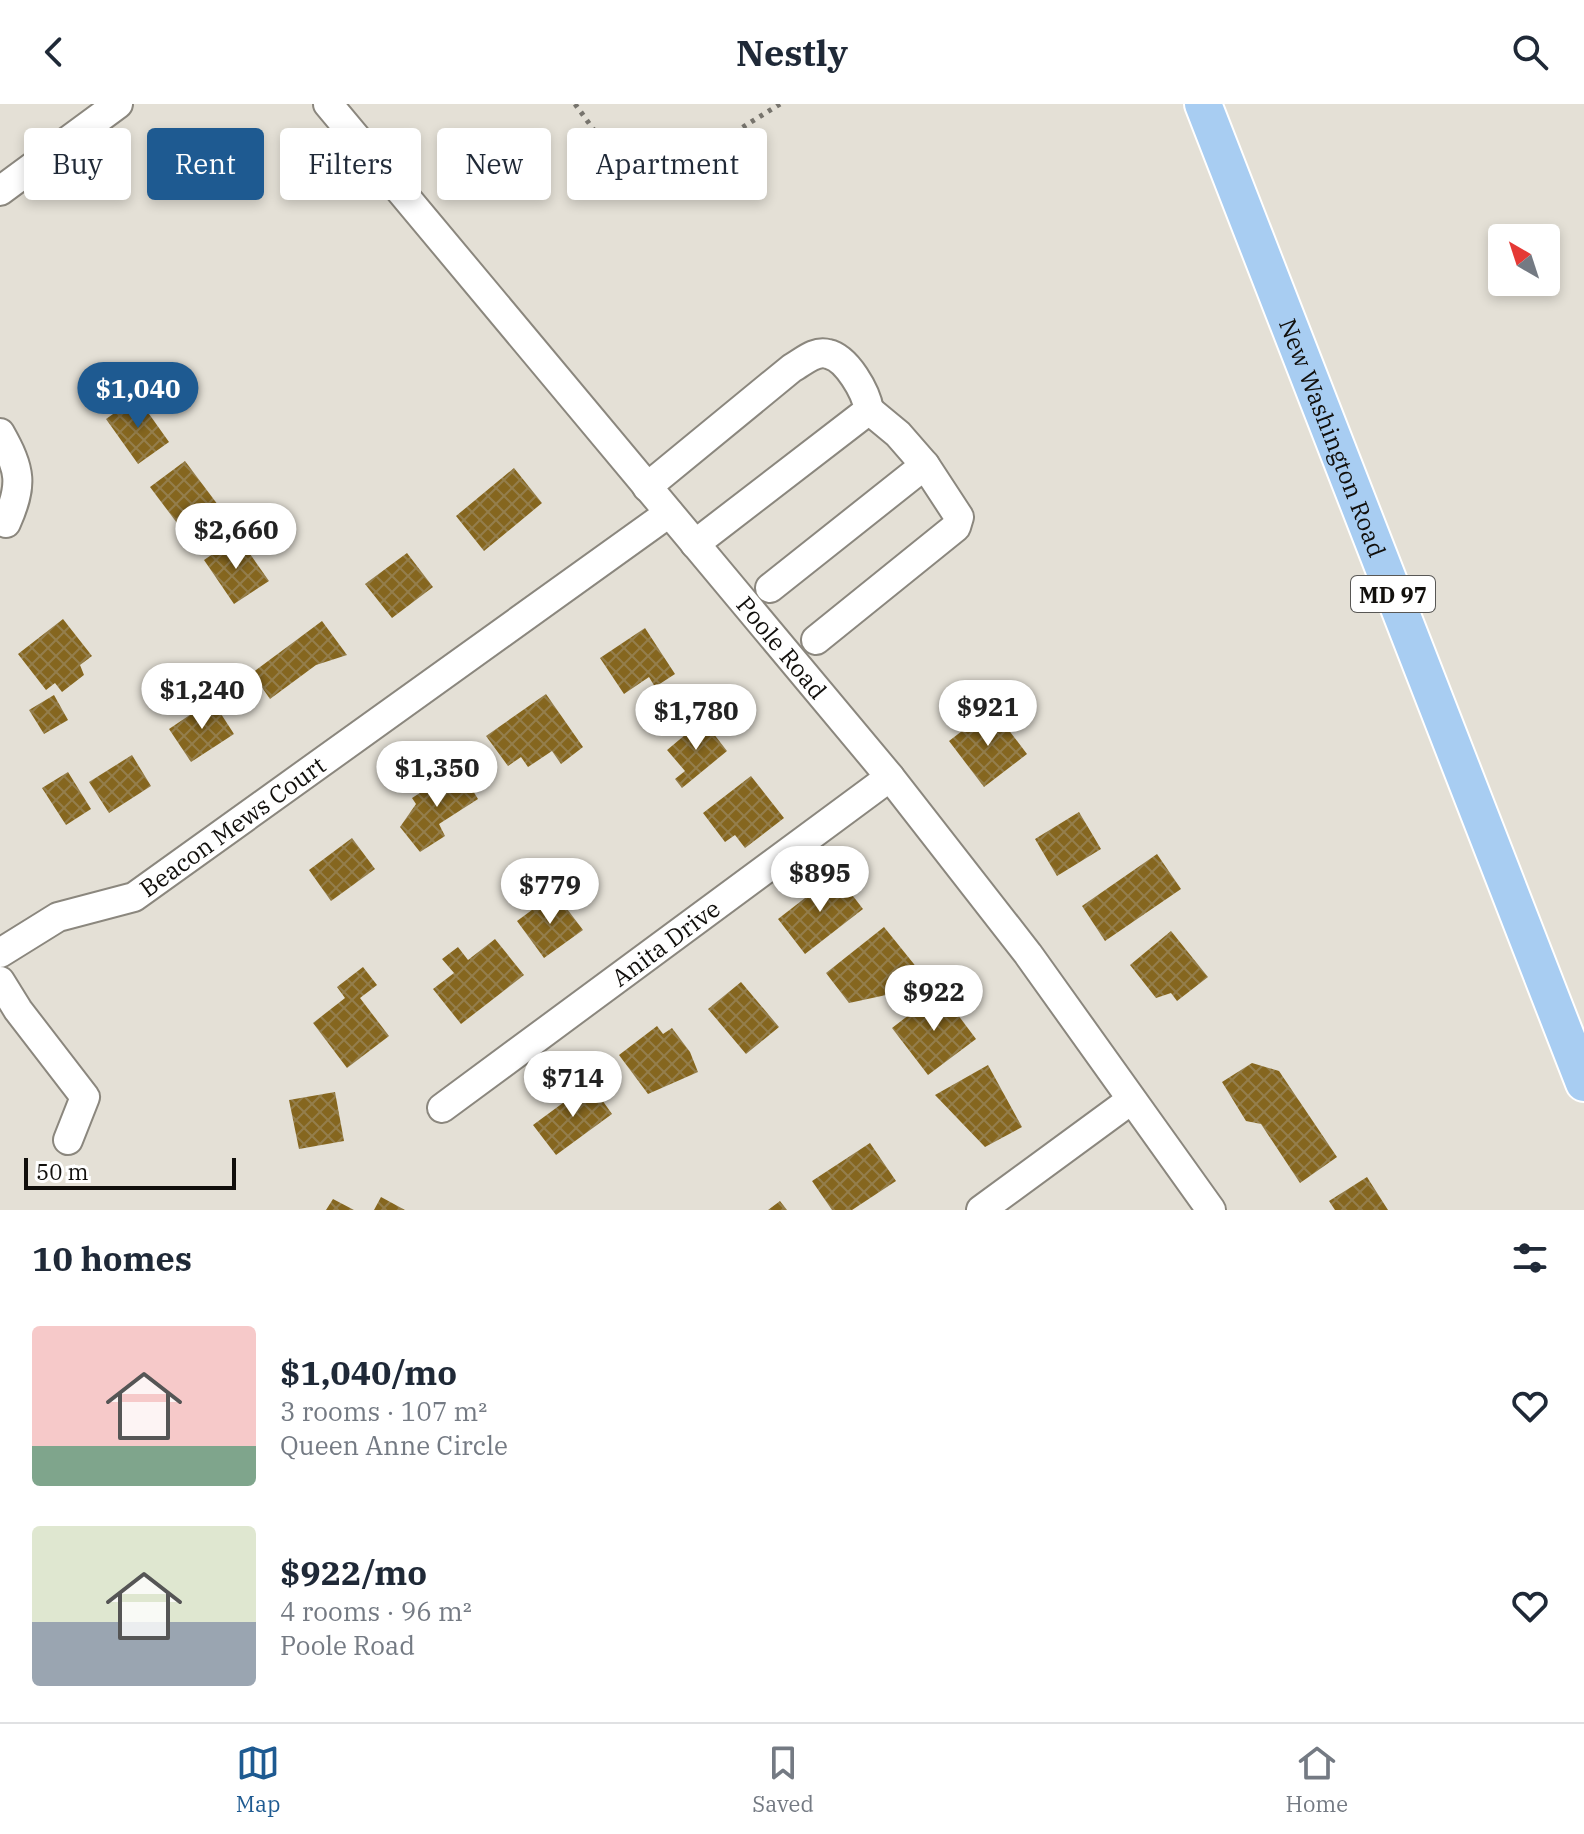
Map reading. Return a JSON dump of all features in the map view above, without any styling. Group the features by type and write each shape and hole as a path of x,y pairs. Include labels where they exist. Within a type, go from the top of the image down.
{"main road":[{"name":"New Washington Road","path":"1203,104 1584,1083"}],"street":[{"path":"0,191 118,104"},
{"name":"Poole Road","path":"328,104 890,777 1019,942 1211,1210"},
{"path":"647,487 792,368 816,354 830,354 847,368 867,399 869,410 898,434 925,465 959,517 956,527 816,640"},
{"path":"695,544 869,410"},
{"path":"0,433 19,474 17,498 6,523"},
{"path":"770,588 925,465"},
{"name":"Beacon Mews Court","path":"0,953 58,917 134,897 669,513"},
{"name":"Anita Drive","path":"442,1108 890,777"},
{"path":"0,981 18,1010 85,1097 68,1140"},
{"path":"981,1210 1131,1100"}],"path":[{"path":"575,104 626,174 640,181 658,180 780,104"}],"building":[{"path":"137,397 169,442 138,464 106,419"},
{"path":"185,461 221,509 186,535 150,487"},
{"path":"514,468 542,503 484,551 456,516"},
{"path":"238,537 269,581 234,604 204,560"},
{"path":"407,553 433,587 392,618 365,584"},
{"path":"63,619 92,656 80,665 84,675 62,692 55,683 46,690 18,654"},
{"path":"322,621 347,655 316,665 270,699 252,673"},
{"path":"645,628 675,674 655,687 649,677 624,694 600,658"},
{"path":"546,694 583,747 561,764 552,751 528,767 521,757 508,766 486,736"},
{"path":"54,695 68,720 44,734 29,710"},
{"path":"212,700 234,734 191,762 169,729"},
{"path":"992,708 1027,754 984,787 949,741"},
{"path":"703,720 727,751 682,788 675,779 685,771 667,750"},
{"path":"132,755 151,786 109,813 89,782"},
{"path":"459,768 478,799 439,824 445,836 420,852 400,827 416,804 412,798"},
{"path":"68,772 91,809 66,825 42,788"},
{"path":"751,776 784,818 745,848 735,835 725,842 703,813"},
{"path":"1079,812 1101,849 1057,876 1035,839"},
{"path":"352,838 375,869 331,901 309,870"},
{"path":"1157,854 1181,889 1105,941 1082,906"},
{"path":"836,874 863,909 805,954 778,919"},
{"path":"555,893 583,930 544,958 517,921"},
{"path":"884,927 922,974 900,992 849,1003 826,973"},
{"path":"1171,931 1208,977 1177,1001 1171,993 1156,998 1130,965"},
{"path":"495,939 524,975 461,1024 433,989 454,973 442,959 458,947 468,960"},
{"path":"363,967 377,985 360,998 389,1036 347,1068 313,1023 345,998 337,987"},
{"path":"741,982 779,1027 746,1054 708,1009"},
{"path":"940,991 976,1039 928,1075 892,1028"},
{"path":"657,1026 663,1034 672,1028 690,1052 698,1072 648,1094 619,1055"},
{"path":"1252,1063 1279,1071 1337,1157 1300,1183 1261,1124 1246,1121 1222,1082"},
{"path":"988,1065 1022,1127 985,1147 935,1095"},
{"path":"590,1083 612,1114 556,1155 533,1125"},
{"path":"335,1092 344,1141 299,1149 289,1100"},
{"path":"870,1143 896,1181 852,1210 832,1210 812,1181"},
{"path":"1367,1177 1388,1210 1335,1210 1329,1201"},
{"path":"381,1197 405,1210 374,1210"},
{"path":"333,1199 354,1210 326,1210"},
{"path":"780,1201 787,1210 768,1210"}]}
